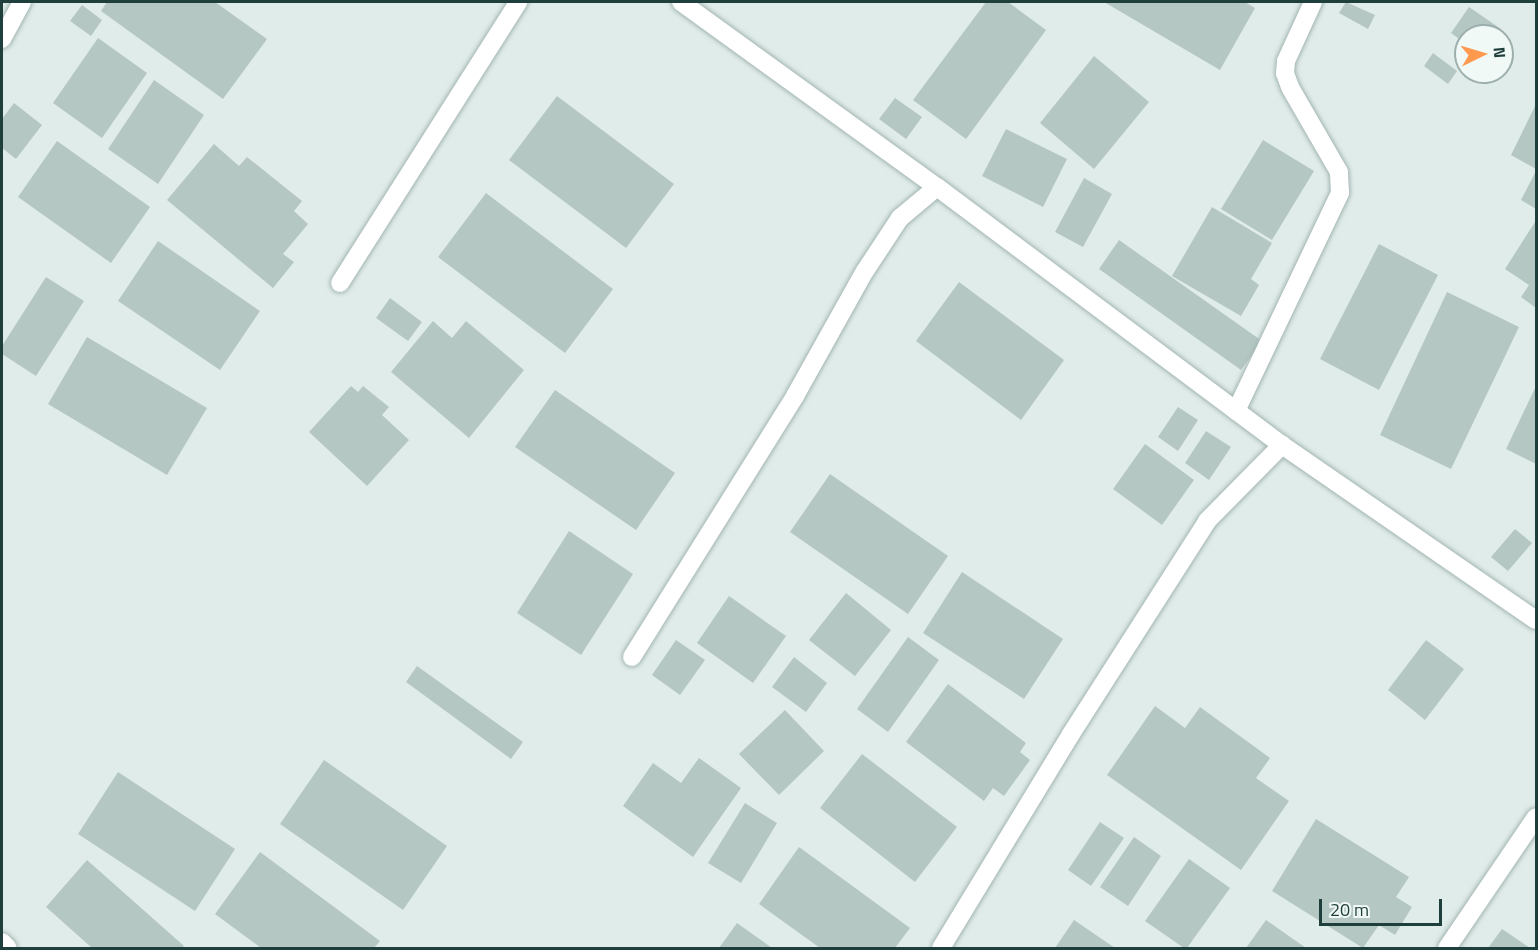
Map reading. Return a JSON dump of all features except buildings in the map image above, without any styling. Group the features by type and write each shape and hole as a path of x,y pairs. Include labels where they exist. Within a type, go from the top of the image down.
{"street":[{"path":"2,39 22,2"},
{"path":"340,283 518,2"},
{"path":"681,2 937,187 1282,445 1536,620"},
{"path":"1236,411 1340,193 1339,172 1290,87 1285,73 1286,61 1313,2"},
{"path":"632,657 795,396 865,271 900,218 937,187"},
{"path":"940,948 1071,734 1207,522 1282,445"},
{"path":"1448,948 1536,817"},
{"path":"2,942 8,948"}]}
